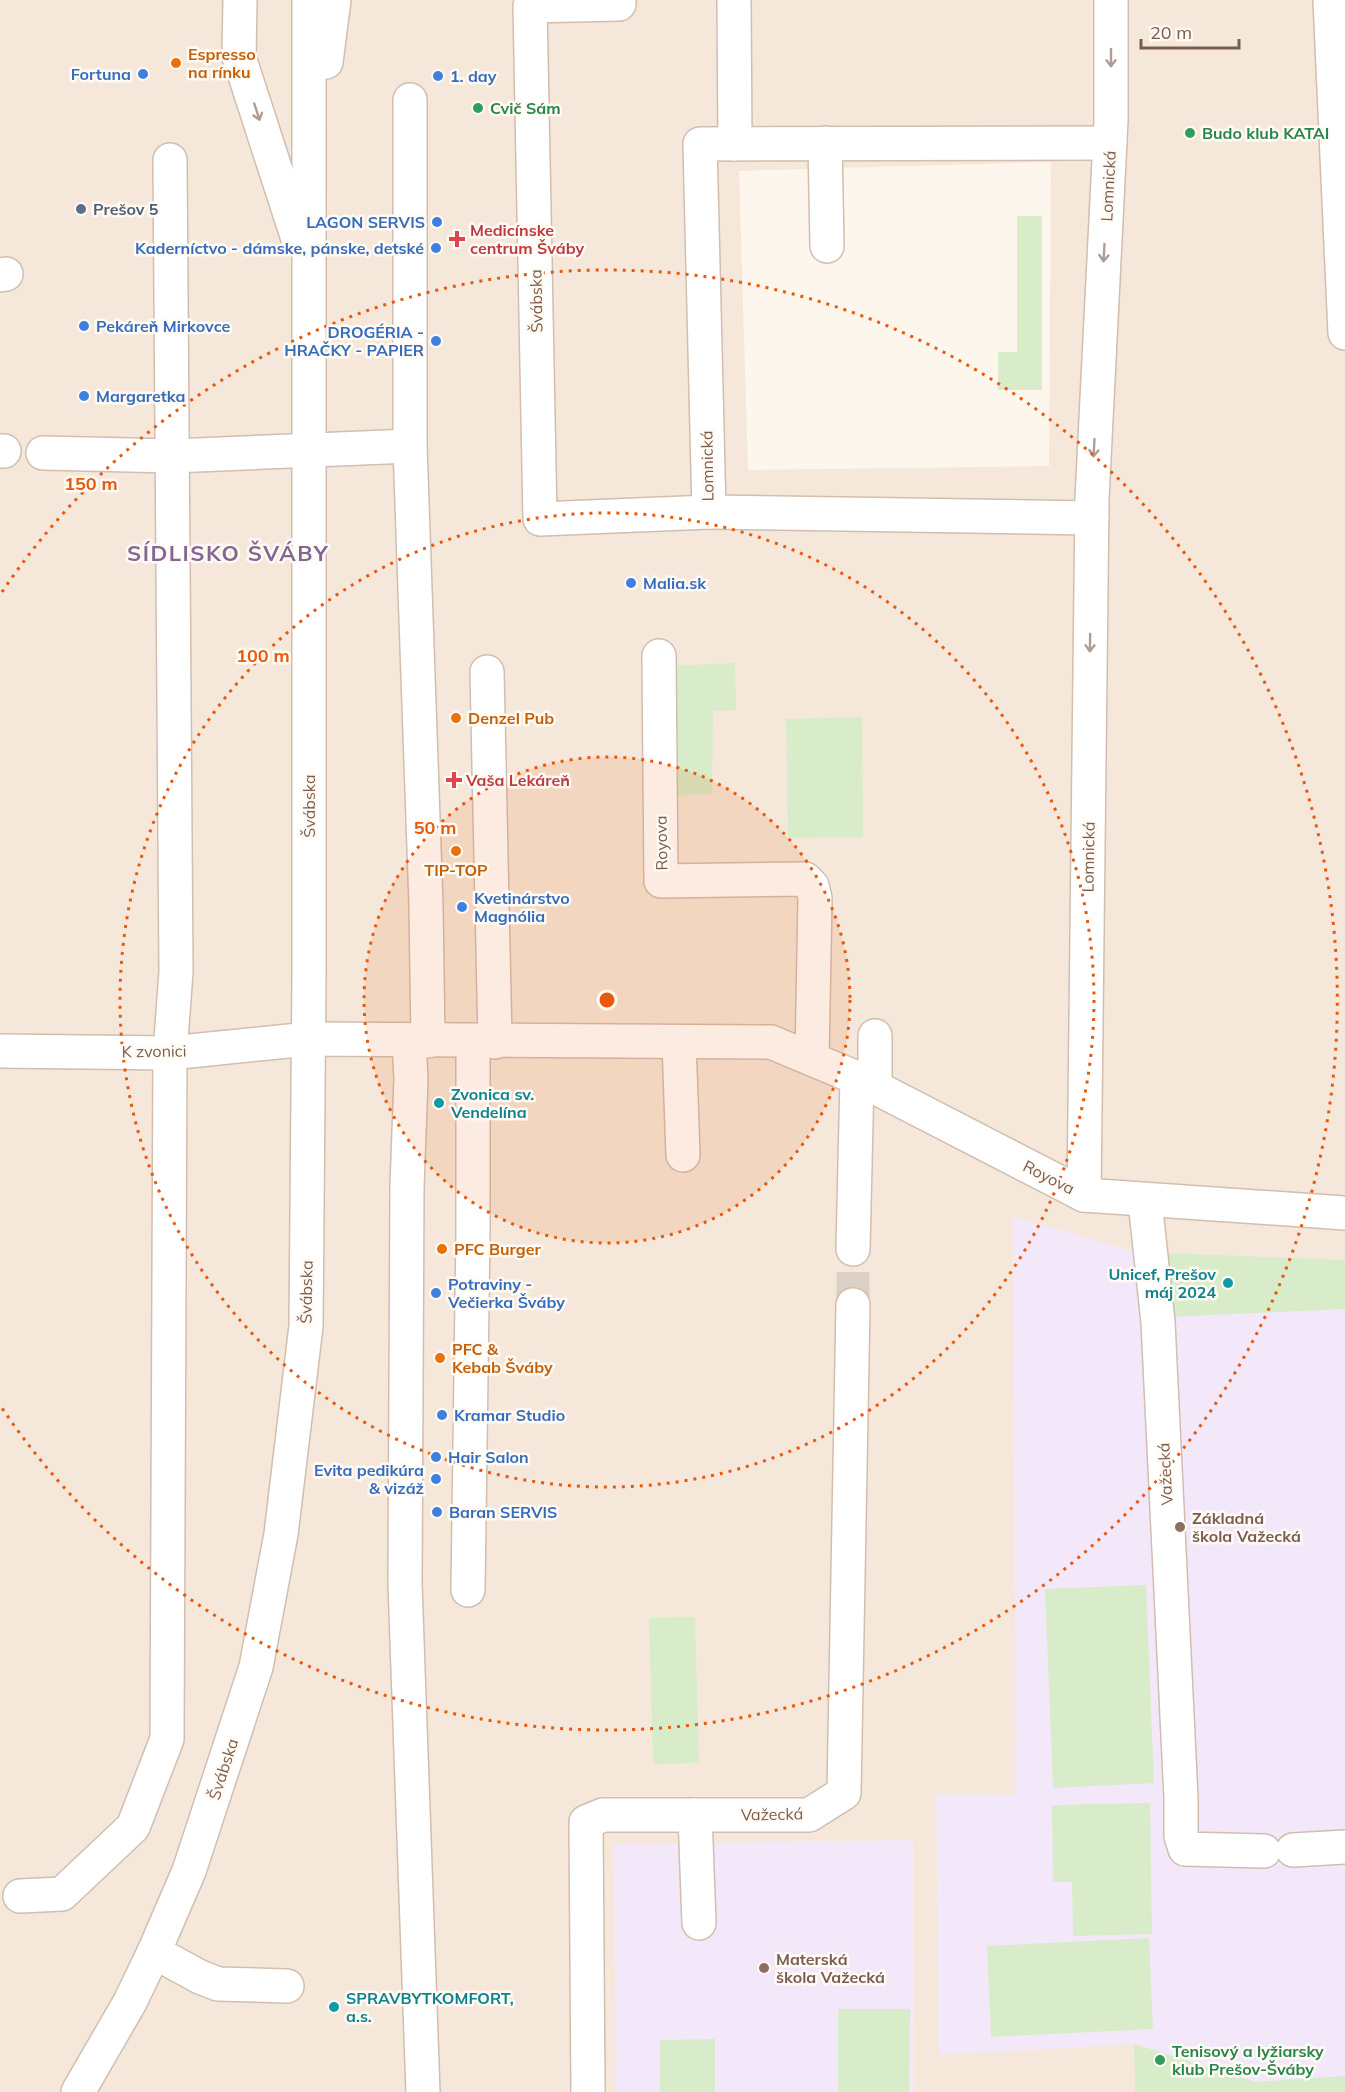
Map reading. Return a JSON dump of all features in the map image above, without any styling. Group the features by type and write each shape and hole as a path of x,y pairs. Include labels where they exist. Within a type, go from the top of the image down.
{"street":[{"path":"240,0 239,57 307,266"},
{"name":"Švábska","path":"78,2092 130,2002 189,1871 246,1698 255,1667 281,1534 306,1326 309,0"},
{"path":"308,195 334,0"},
{"name":"Švábska","path":"619,0 619,4 530,6 540,519 709,512"},
{"path":"734,0 735,144"},
{"name":"Lomnická","path":"1084,1195 1092,518 1110,143 1111,0"},
{"path":"1330,0 1345,333"},
{"path":"410,100 410,446 426,905 419,1041 411,1079 407,1198 405,1584 423,2092"},
{"path":"825,143 827,246"},
{"name":"Lomnická","path":"1092,518 709,512 700,144 1110,143"},
{"path":"20,1896 62,1894 133,1827 167,1739 170,1053 176,972 170,160"},
{"path":"43,453 173,456 410,446"},
{"name":"Royova","path":"659,656 661,881 805,879 812,886 815,898 812,1059"},
{"path":"468,1590 473,1230 484,1041 487,672"},
{"path":"853,1250 866,1083 875,1036"},
{"name":"Royova","path":"308,1040 771,1042 866,1083 1084,1195 1345,1213"},
{"name":"K zvonici","path":"0,1051 170,1053 308,1040"},
{"path":"679,1042 683,1155"},
{"name":"Važecká","path":"1145,1201 1158,1322 1181,1836 1185,1849 1278,1850 1345,1847"},
{"name":"Važecká","path":"588,2092 586,1822 603,1815 809,1815 844,1793 853,1305"},
{"path":"695,1815 699,1923"},
{"path":"154,1952 218,1984 287,1986"}],"shaded area":[{"path":"0,0 1345,0 1345,2092 0,2092","holes":["1051,162 1049,466 748,470 739,171"]},
{"name":"Základná škola Važecká","path":"1013,1216 1135,1252 1345,1260 1345,2076 1256,2082 1134,2044 939,2055 936,1794 1016,1795"},
{"name":"Materská škola Važecká","path":"913,1840 914,2092 616,2092 614,1844"}],"green space":[{"path":"1017,216 1042,216 1042,390 998,390 998,352 1017,352"},
{"path":"735,663 736,710 713,711 712,794 669,796 667,666"},
{"path":"862,717 863,837 788,838 786,719"},
{"path":"1166,1253 1345,1260 1345,1309 1169,1317"},
{"path":"1146,1585 1154,1783 1053,1788 1045,1589"},
{"path":"695,1617 699,1763 653,1764 649,1618"},
{"path":"1150,1803 1152,1934 1073,1936 1072,1882 1053,1882 1052,1805"},
{"path":"1149,1938 1153,2029 991,2037 987,1946"},
{"path":"838,2009 910,2009 909,2092 838,2092"},
{"path":"715,2039 715,2092 660,2092 660,2040"},
{"name":"Tenisový a lyžiarsky klub Prešov-Šváby","path":"1134,2044 1256,2082 1345,2076 1345,2092 1135,2092"}],"tunnel":[{"path":"853,1249 853,1305"}],"place":[{"name":"Espresso na rínku","path":"176,63"},
{"name":"Fortuna","path":"143,74"},
{"name":"1. day","path":"438,76"},
{"name":"Cvič Sám","path":"478,108"},
{"name":"Budo klub KATAI","path":"1190,133"},
{"name":"Prešov 5","path":"81,209"},
{"name":"LAGON SERVIS","path":"437,222"},
{"name":"Medicínske centrum Šváby","path":"457,239"},
{"name":"Kaderníctvo - dámske, pánske, detské","path":"436,248"},
{"name":"Pekáreň Mirkovce","path":"84,326"},
{"name":"DROGÉRIA - HRAČKY - PAPIER","path":"436,341"},
{"name":"Margaretka","path":"84,396"},
{"name":"Malia.sk","path":"631,583"},
{"name":"Denzel Pub","path":"456,718"},
{"name":"Vaša Lekáreň","path":"454,780"},
{"name":"TIP-TOP","path":"456,851"},
{"name":"Kvetinárstvo Magnólia","path":"462,907"},
{"name":"Zvonica sv. Vendelína","path":"439,1103"},
{"name":"PFC Burger","path":"442,1249"},
{"name":"Unicef, Prešov máj 2024","path":"1228,1283"},
{"name":"Potraviny - Večierka Šváby","path":"436,1293"},
{"name":"PFC & Kebab Šváby","path":"440,1358"},
{"name":"Kramar Studio","path":"442,1415"},
{"name":"Hair Salon","path":"436,1457"},
{"name":"Evita pedikúra & vizáž","path":"436,1479"},
{"name":"Baran SERVIS","path":"437,1512"},
{"name":"Základná škola Važecká","path":"1180,1527"},
{"name":"Materská škola Važecká","path":"764,1968"},
{"name":"SPRAVBYTKOMFORT, a.s.","path":"334,2007"},
{"name":"Tenisový a lyžiarsky klub Prešov-Šváby","path":"1160,2060"}],"district":[{"name":"SÍDLISKO ŠVÁBY","path":"228,553"}]}
